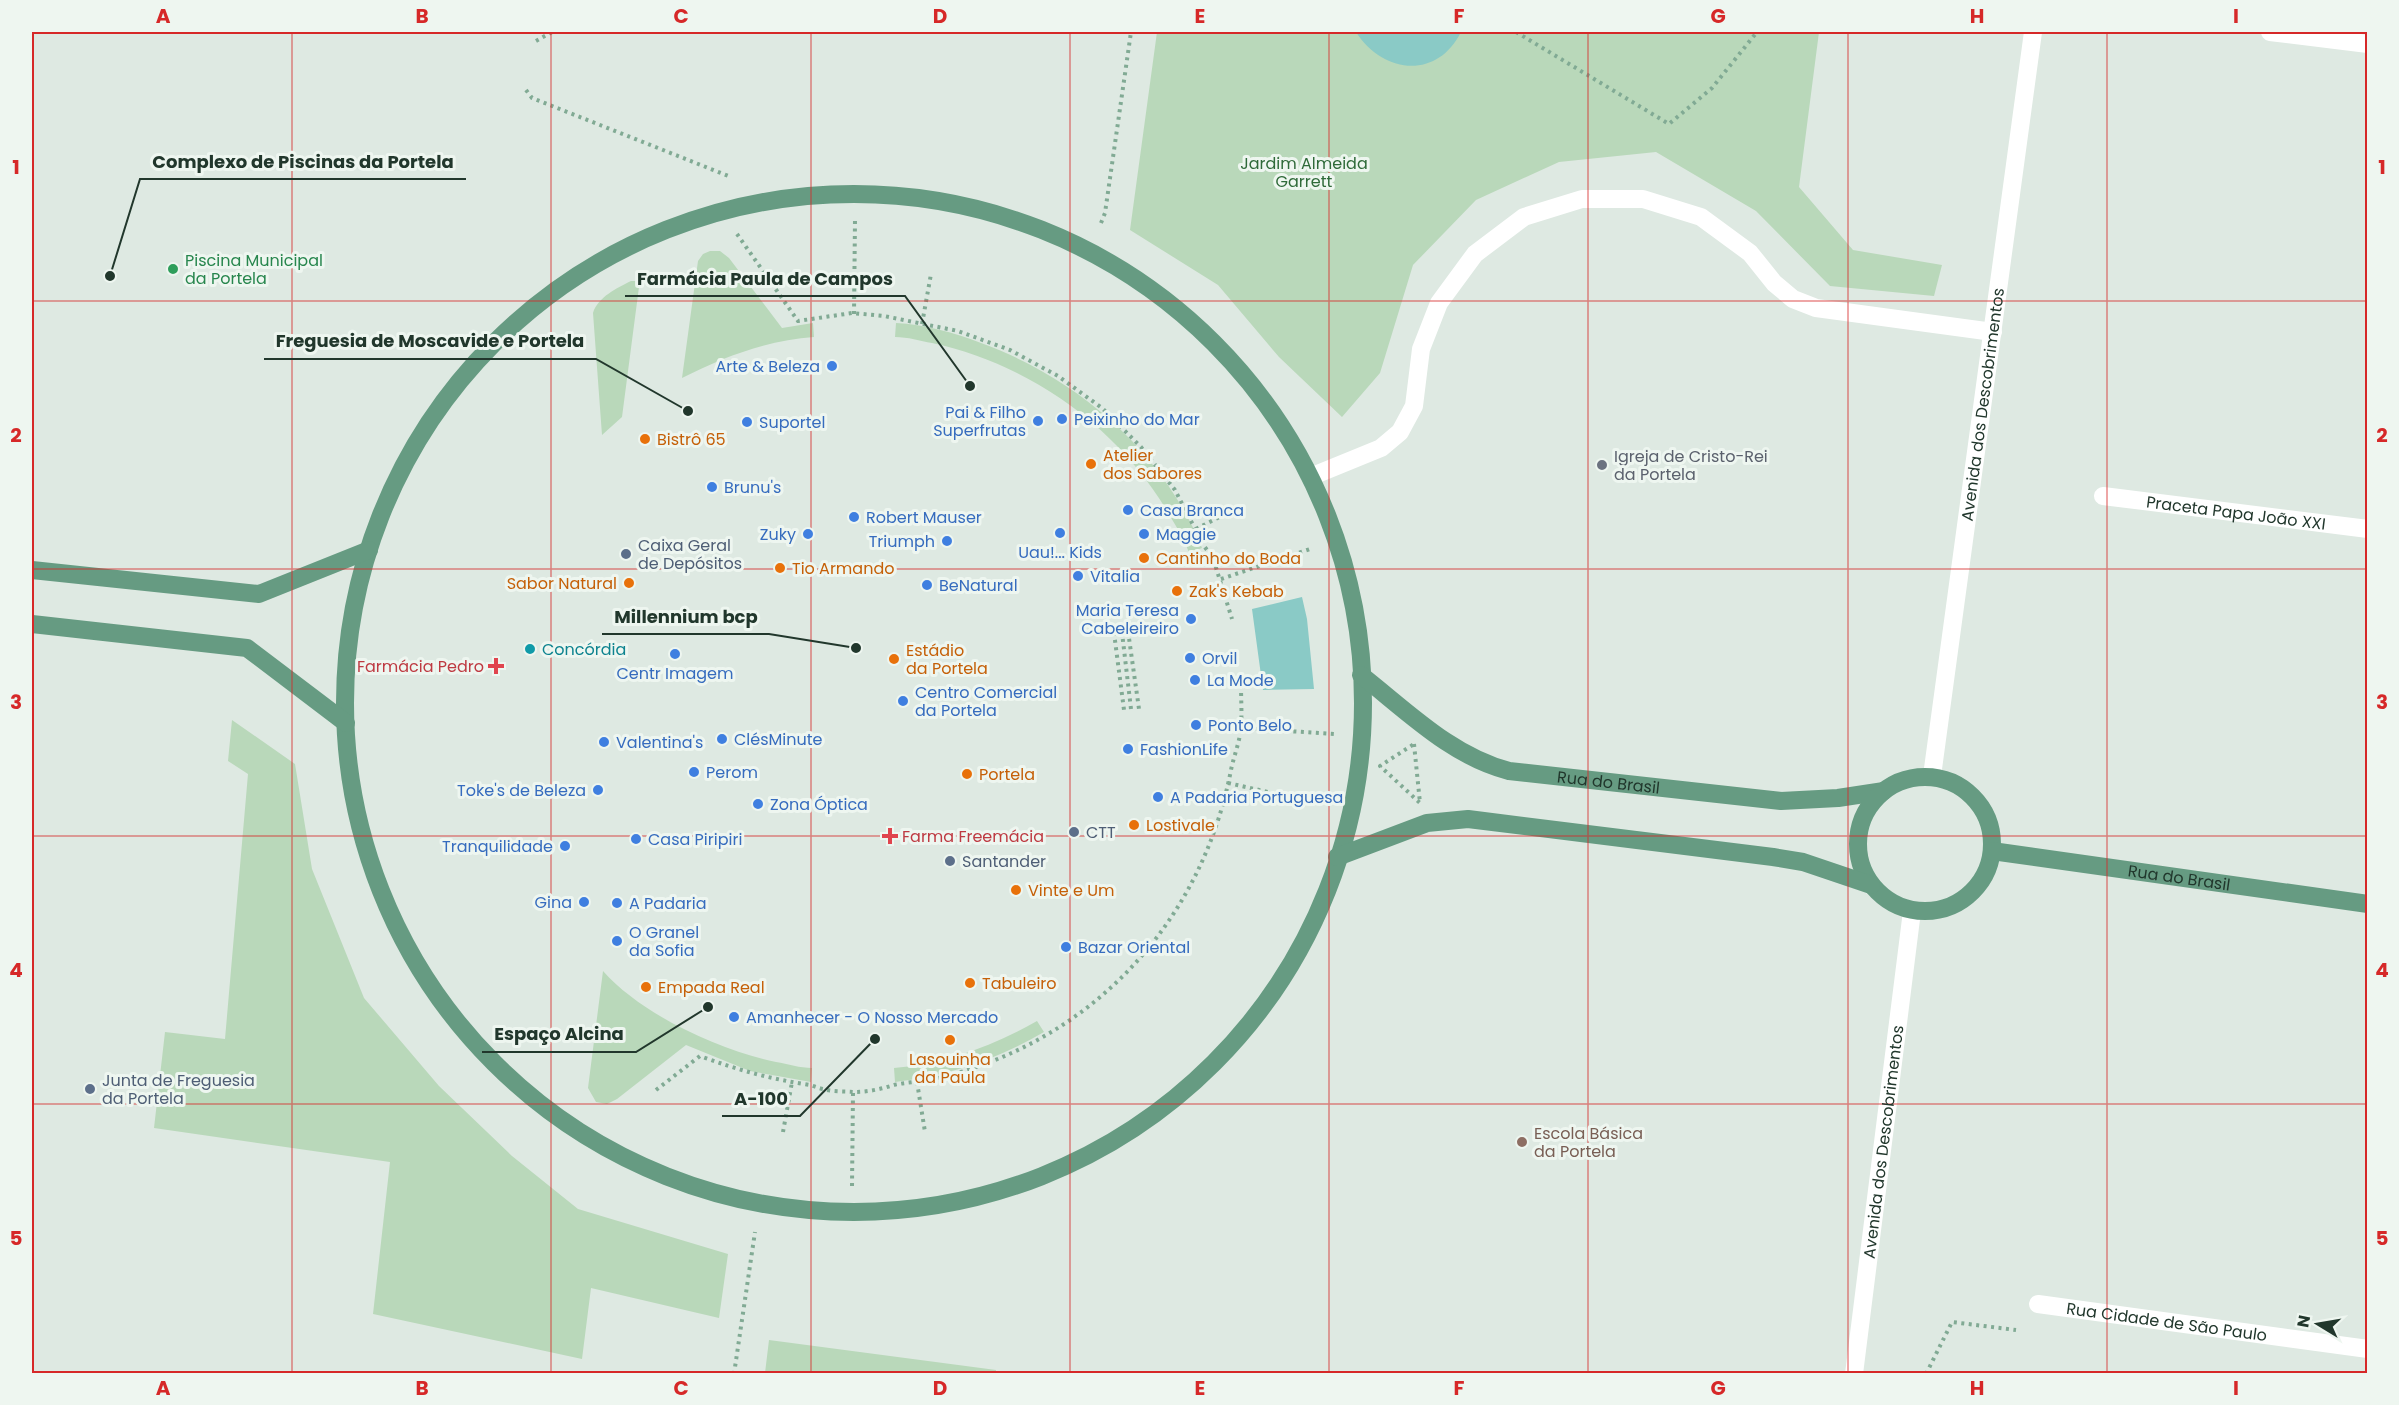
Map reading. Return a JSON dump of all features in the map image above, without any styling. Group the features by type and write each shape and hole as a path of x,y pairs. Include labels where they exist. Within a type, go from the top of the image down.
{"main road":[{"path":"861,191 920,197 981,208 1040,227 1096,252 1148,285 1196,323 1239,368 1276,417 1310,477 1332,527 1350,585 1360,646 1363,708 1359,769 1347,830 1327,889 1302,945 1269,998 1231,1046 1187,1088 1138,1126 1085,1158 1029,1182 970,1200 909,1211 848,1214 786,1209 726,1197 668,1178 612,1153 560,1120 532,1098 469,1037 431,989 400,936 375,879 358,820 347,759 349,636 360,575 380,517 405,460 439,408 476,360 520,317 569,279 622,248 679,223 738,205 799,195 861,191"},
{"path":"32,570 258,594 369,550"},
{"path":"32,624 247,648 346,723"},
{"name":"Rua do Brasil","path":"1361,675 1452,747 1488,766 1509,771 1781,801 1838,798 1884,790"},
{"path":"1932,776 1960,786 1982,807 1991,829 1992,851 1986,873 1972,892 1944,909 1912,911 1890,902 1871,885 1862,866 1857,846 1860,825 1869,806 1884,790 1904,780 1932,776"},
{"path":"1337,857 1427,823 1468,819 1773,857 1803,862 1871,885"},
{"name":"Rua do Brasil","path":"1992,851 2367,904"}],"street":[{"name":"Avenida dos Descobrimentos","path":"1932,776 2033,32"},
{"path":"2270,32 2367,44"},
{"path":"1310,477 1381,448 1400,432 1414,406 1421,349 1440,303 1475,254 1524,217 1582,199 1643,199 1701,217 1750,253 1774,283 1793,299 1816,308 1993,332"},
{"name":"Praceta Papa João XXI","path":"2103,496 2367,529"},
{"name":"Avenida dos Descobrimentos","path":"1854,1374 1912,911"},
{"name":"Rua Cidade de São Paulo","path":"2038,1304 2367,1349"}],"path":[{"path":"536,41 552,32"},
{"path":"1101,223 1105,213 1131,32"},
{"path":"1516,32 1669,124 1712,88 1757,32"},
{"path":"526,90 532,98 731,177"},
{"path":"854,314 855,219"},
{"path":"737,234 798,321 812,320 825,315 854,314 884,316 958,331 1010,350 1058,376 1102,408 1142,447 1174,490 1204,546 1213,558 1232,619"},
{"path":"922,324 931,274"},
{"path":"1196,529 1240,506"},
{"path":"1221,579 1310,549"},
{"path":"1121,624 1131,709"},
{"path":"1127,624 1139,709"},
{"path":"1113,626 1124,710"},
{"path":"656,1090 700,1056 749,1074 823,1090 853,1092 882,1090 896,1085 966,1072 1017,1052 1064,1024 1108,991 1147,951 1179,907 1205,858 1224,807 1240,728 1241,685"},
{"path":"1240,728 1335,734"},
{"path":"1414,744 1415,756 1419,803 1380,766 1414,744"},
{"path":"1228,783 1277,794"},
{"path":"783,1132 792,1082"},
{"path":"917,1082 926,1132"},
{"path":"852,1186 853,1092"},
{"path":"734,1374 755,1232"},
{"path":"1926,1374 1952,1322 2035,1333 2038,1304"}],"green space":[{"name":"Jardim Almeida Garrett","path":"1157,32 1819,32 1799,187 1853,250 1942,265 1934,296 1830,286 1756,211 1656,152 1559,162 1476,200 1413,265 1380,373 1342,417 1279,357 1218,285 1130,230"},
{"path":"720,251 729,258 782,328 813,323 814,337 780,342 746,351 682,378 698,261 703,254"},
{"path":"631,281 636,281 639,287 622,417 602,435 593,313 599,302 614,290"},
{"path":"896,323 939,330 981,343 1051,376 1083,398 1113,422 1165,480 1202,548 1189,553 1178,530 1149,484 1126,455 1099,428 1069,404 1004,367 968,353 932,343 895,337"},
{"path":"232,720 295,764 312,869 364,998 439,1086 512,1156 578,1209 728,1254 719,1318 591,1288 582,1359 373,1314 390,1162 154,1128 165,1032 225,1039 248,774 228,761"},
{"path":"603,971 638,1002 660,1016 706,1040 730,1049 794,1066 812,1068 811,1082 750,1071 686,1045 617,1099 607,1104 596,1102 588,1088"},
{"path":"1037,1021 1044,1032 991,1058 953,1071 895,1082 894,1068 950,1058 986,1046"},
{"path":"769,1340 996,1370 996,1373 765,1373"}],"water":[{"path":"1356,32 1461,32 1451,48 1438,58 1424,64 1410,66 1395,63 1380,56 1367,46"},
{"path":"1302,597 1307,619 1314,689 1263,690 1252,609"}],"place":[{"name":"Piscina Municipal da Portela","path":"173,269"},
{"name":"Complexo de Piscinas da Portela","path":"110,276"},
{"name":"Arte & Beleza","path":"832,366"},
{"name":"Farmácia Paula de Campos","path":"970,386"},
{"name":"Freguesia de Moscavide e Portela","path":"688,411"},
{"name":"Peixinho do Mar","path":"1062,419"},
{"name":"Pai & Filho Superfrutas","path":"1038,421"},
{"name":"Suportel","path":"747,422"},
{"name":"Bistrô 65","path":"645,439"},
{"name":"Atelier dos Sabores","path":"1091,464"},
{"name":"Igreja de Cristo-Rei da Portela","path":"1602,465"},
{"name":"Brunu's","path":"712,487"},
{"name":"Casa Branca","path":"1128,510"},
{"name":"Robert Mauser","path":"854,517"},
{"name":"Uau!... Kids","path":"1060,533"},
{"name":"Zuky","path":"808,534"},
{"name":"Maggie","path":"1144,534"},
{"name":"Triumph","path":"947,541"},
{"name":"Caixa Geral de Depósitos","path":"626,554"},
{"name":"Cantinho do Boda","path":"1144,558"},
{"name":"Tio Armando","path":"780,568"},
{"name":"Vitalia","path":"1078,576"},
{"name":"Sabor Natural","path":"629,583"},
{"name":"BeNatural","path":"927,585"},
{"name":"Zak's Kebab","path":"1177,591"},
{"name":"Maria Teresa Cabeleireiro","path":"1191,619"},
{"name":"Millennium bcp","path":"856,648"},
{"name":"Concórdia","path":"530,649"},
{"name":"Centr Imagem","path":"675,654"},
{"name":"Orvil","path":"1190,658"},
{"name":"Estádio da Portela","path":"894,659"},
{"name":"Farmácia Pedro","path":"496,666"},
{"name":"La Mode","path":"1195,680"},
{"name":"Centro Comercial da Portela","path":"903,701"},
{"name":"Ponto Belo","path":"1196,725"},
{"name":"ClésMinute","path":"722,739"},
{"name":"Valentina's","path":"604,742"},
{"name":"FashionLife","path":"1128,749"},
{"name":"Perom","path":"694,772"},
{"name":"Portela","path":"967,774"},
{"name":"Toke's de Beleza","path":"598,790"},
{"name":"A Padaria Portuguesa","path":"1158,797"},
{"name":"Zona Óptica","path":"758,804"},
{"name":"Lostivale","path":"1134,825"},
{"name":"CTT","path":"1074,832"},
{"name":"Farma Freemácia","path":"890,836"},
{"name":"Casa Piripiri","path":"636,839"},
{"name":"Tranquilidade","path":"565,846"},
{"name":"Santander","path":"950,861"},
{"name":"Vinte e Um","path":"1016,890"},
{"name":"Gina","path":"584,902"},
{"name":"A Padaria","path":"617,903"},
{"name":"O Granel da Sofia","path":"617,941"},
{"name":"Bazar Oriental","path":"1066,947"},
{"name":"Tabuleiro","path":"970,983"},
{"name":"Empada Real","path":"646,987"},
{"name":"Espaço Alcina","path":"708,1007"},
{"name":"Amanhecer - O Nosso Mercado","path":"734,1017"},
{"name":"A-100","path":"875,1039"},
{"name":"Lasouinha da Paula","path":"950,1040"},
{"name":"Junta de Freguesia da Portela","path":"90,1089"},
{"name":"Escola Básica da Portela","path":"1522,1142"}]}
